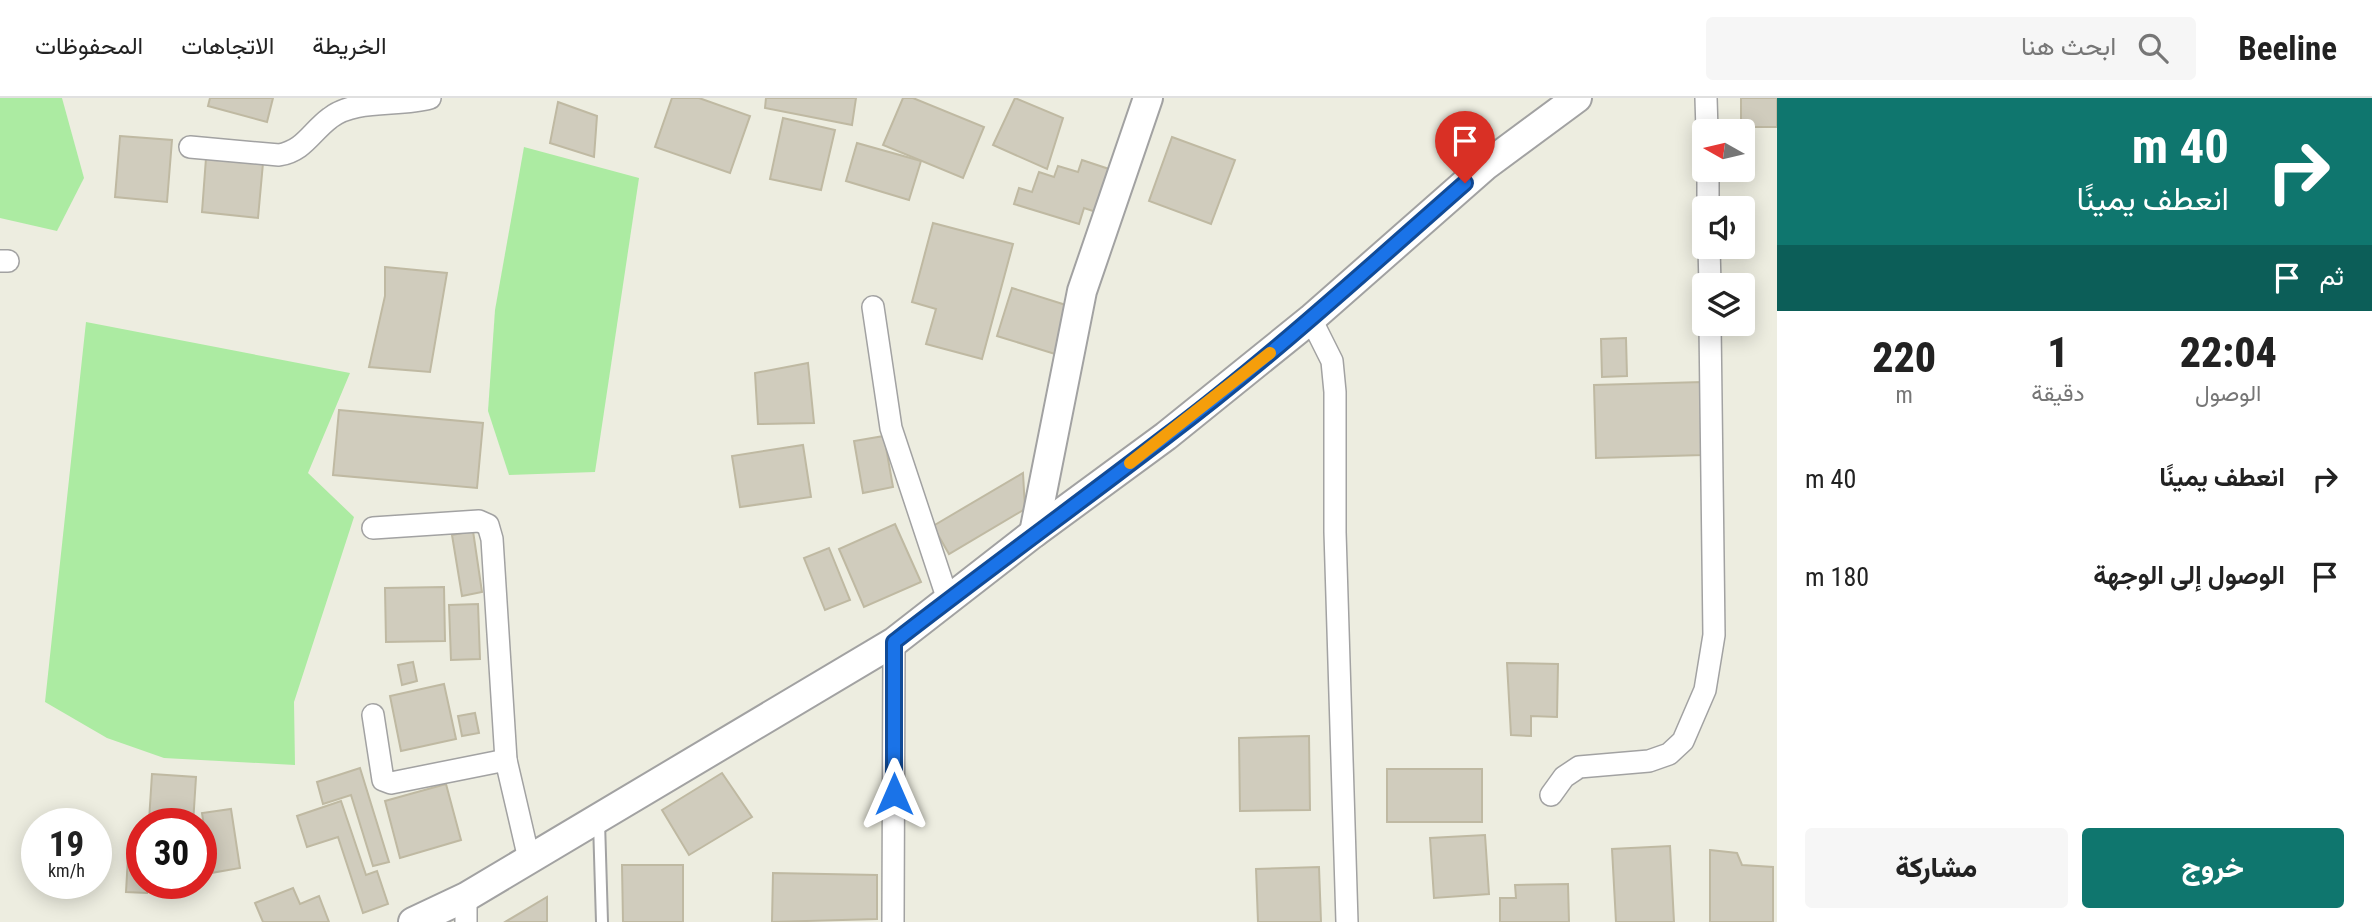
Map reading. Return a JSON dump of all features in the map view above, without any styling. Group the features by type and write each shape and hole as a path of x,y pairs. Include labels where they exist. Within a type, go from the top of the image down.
{"street":[{"path":"190,147 272,155 293,153 330,118 344,110 411,104 430,98"},
{"path":"1034,533 1082,291 1147,98"},
{"path":"413,922 466,910 529,859 894,642 1034,533 1166,436 1311,319 1485,166 1577,98"},
{"path":"1706,98 1707,119"},
{"path":"873,307 891,428 948,600"},
{"path":"1311,319 1332,361 1335,392 1335,532 1347,922"},
{"path":"1551,795 1564,777 1579,767 1649,761 1669,754 1684,741 1705,690 1714,635 1710,336"},
{"path":"373,528 479,521 488,525 492,539 506,760 529,859"},
{"path":"894,642 894,922"},
{"path":"373,715 383,780 391,783 506,760"}],"lane":[{"path":"599,819 602,922"}],"green space":[{"path":"0,98 62,98 84,178 57,231 0,218"},
{"path":"524,147 639,178 595,472 509,475 488,411 495,310"},
{"path":"86,322 350,373 308,473 354,517 294,702 295,765 164,758 107,738 45,702"}],"building":[{"path":"210,98 273,98 267,122 208,106"},
{"path":"672,98 699,98 750,116 730,173 655,147"},
{"path":"766,98 856,98 852,125 765,108"},
{"path":"903,98 913,98 984,127 963,178 883,145"},
{"path":"1015,98 1063,118 1047,169 993,145"},
{"path":"1741,98 1777,98 1777,127 1755,127 1755,119 1741,119"},
{"path":"558,102 597,116 594,157 550,143"},
{"path":"783,118 835,130 821,190 770,179"},
{"path":"120,136 172,140 167,202 115,197"},
{"path":"1172,137 1235,160 1211,224 1149,201"},
{"path":"857,143 921,161 909,200 846,181"},
{"path":"206,158 263,163 258,218 202,212"},
{"path":"1082,160 1115,171 1102,214 1084,208 1079,224 1014,204 1019,188 1032,192 1039,172 1054,177 1058,166 1078,172"},
{"path":"933,223 1013,244 982,359 926,344 936,309 912,302"},
{"path":"385,267 447,273 430,372 369,367 385,296"},
{"path":"1012,288 1069,306 1055,354 997,336"},
{"path":"1626,338 1627,376 1602,377 1601,339"},
{"path":"808,363 814,423 758,424 755,373"},
{"path":"1702,382 1703,455 1596,458 1594,385"},
{"path":"339,410 483,423 477,488 333,475"},
{"path":"884,436 893,487 863,493 854,441"},
{"path":"803,445 811,497 740,507 732,456"},
{"path":"1023,473 1025,509 949,554 933,526"},
{"path":"895,524 921,582 864,607 839,549"},
{"path":"473,531 482,592 462,596 452,535"},
{"path":"829,548 850,600 825,610 804,558"},
{"path":"444,587 445,641 386,642 385,588"},
{"path":"478,604 480,659 451,660 449,605"},
{"path":"413,662 417,681 402,685 398,665"},
{"path":"1507,663 1558,664 1557,717 1531,716 1531,736 1511,735"},
{"path":"444,684 456,739 401,751 390,696"},
{"path":"475,713 479,733 462,736 458,716"},
{"path":"1309,736 1310,810 1240,811 1239,738"},
{"path":"360,768 389,862 373,866 351,795 323,804 317,782"},
{"path":"1387,769 1482,769 1482,822 1387,822"},
{"path":"722,773 752,817 689,855 662,810"},
{"path":"152,774 196,777 194,808 150,808"},
{"path":"446,784 461,840 400,858 385,801"},
{"path":"341,801 366,875 377,871 388,904 363,913 338,837 307,847 297,816"},
{"path":"231,809 240,868 217,872 217,811"},
{"path":"1485,835 1489,894 1434,898 1430,838"},
{"path":"1670,846 1674,922 1616,922 1612,849"},
{"path":"1710,850 1737,853 1742,865 1773,867 1773,922 1710,922"},
{"path":"622,865 683,865 683,922 623,922"},
{"path":"1319,867 1321,922 1258,922 1256,869"},
{"path":"773,873 877,875 877,919 772,922"},
{"path":"1568,884 1569,922 1500,922 1500,898 1516,898 1515,885"},
{"path":"293,888 300,904 319,896 329,922 263,922 255,903"},
{"path":"547,897 547,922 505,922"}],"slow traffic":[{"path":"1130,463 1270,353"}],"route":[{"path":"894,794 894,642 1034,533 1166,436 1311,319 1465,183"}]}
